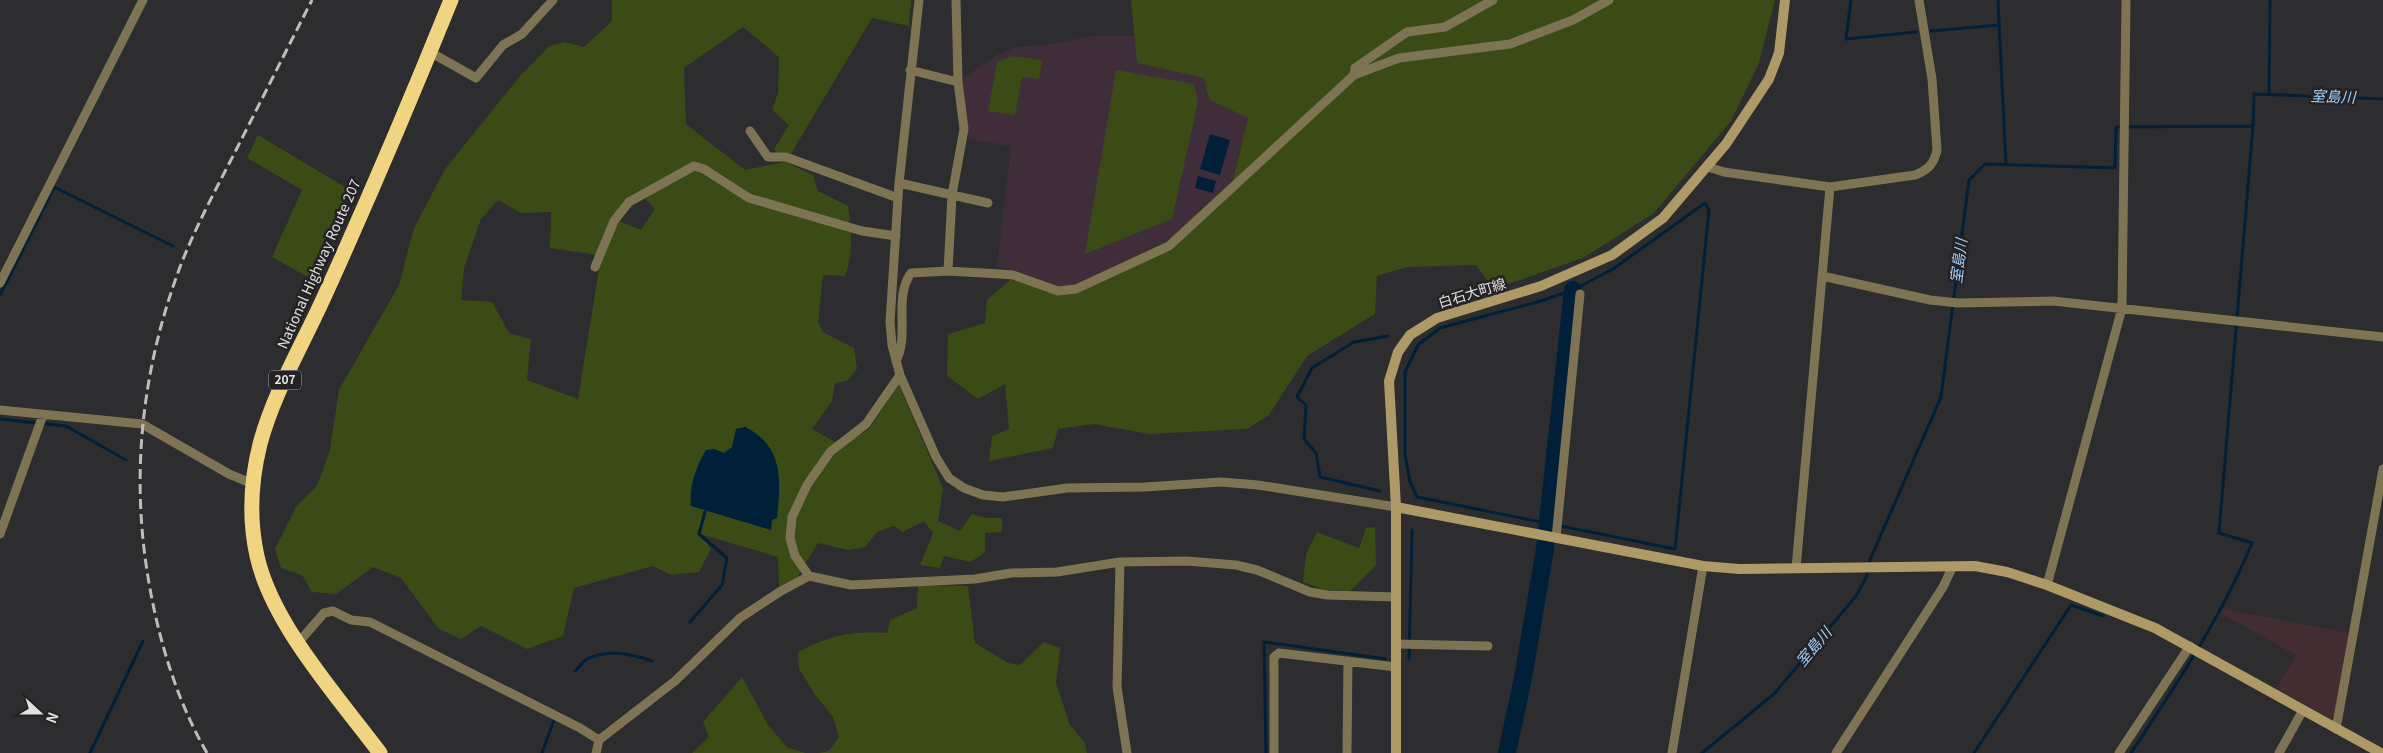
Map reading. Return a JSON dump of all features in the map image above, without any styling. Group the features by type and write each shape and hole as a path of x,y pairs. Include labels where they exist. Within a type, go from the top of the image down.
{"highway":[{"name":"National Highway Route 207","path":"380,753 298,643 282,618 267,588 257,556 253,525 253,484 260,444 276,399 325,295 451,0"}],"street":[{"path":"0,283 143,0"},
{"path":"430,52 476,78 503,45 522,34 553,0"},
{"path":"919,0 899,183 890,322 900,375 936,457 949,478 964,488 983,494 1003,497 1067,488 1144,487 1221,482 1258,485 1396,508 1539,535 1557,530 1704,566 1739,569 1976,566 2007,572 2047,585 2155,628 2381,753"},
{"path":"948,271 952,195 964,129 958,82 956,0"},
{"path":"1354,75 1355,68 1408,32 1445,27 1493,0"},
{"path":"896,361 900,352 906,279 911,273 917,271 948,271 1013,276 1058,291 1076,289 1169,246 1354,75 1399,58 1510,44 1573,20 1609,0"},
{"name":"白石大町線","path":"1396,753 1396,667 1405,644 1396,596 1396,508 1389,381 1398,352 1410,335 1437,318 1541,286 1612,255 1662,218 1708,167 1769,79 1779,53 1785,0"},
{"path":"1708,167 1724,172 1830,187 1915,176 1926,171 1935,160 1938,150 1932,79 1918,0"},
{"path":"2047,585 2122,308 2126,0"},
{"path":"910,70 958,82"},
{"path":"750,131 768,157 786,157 898,198"},
{"path":"595,267 614,221 630,202 694,166 704,169 749,198 862,231 896,236"},
{"path":"899,183 988,203"},
{"path":"1796,568 1830,187"},
{"path":"1822,276 1948,302 2053,301 2383,337"},
{"path":"1557,530 1580,294"},
{"path":"808,576 795,556 790,538 792,517 808,485 830,452 866,424 900,375"},
{"path":"0,410 42,421 142,424 229,474 253,484"},
{"path":"0,534 42,421"},
{"path":"2336,728 2383,469"},
{"path":"596,753 599,740 675,681 740,618 781,590 808,576 851,585 975,579 1011,573 1057,572 1120,562 1188,561 1236,565 1257,570 1310,592 1327,595 1396,596"},
{"path":"1120,562 1117,687 1127,753"},
{"path":"1672,753 1704,566"},
{"path":"1836,753 1943,586 1953,566"},
{"path":"298,643 324,613 333,611 351,620 370,622 573,724 599,740"},
{"path":"1405,644 1488,646"},
{"path":"2119,753 2195,649"},
{"path":"1274,753 1274,657 1279,653 1396,667"},
{"path":"1347,753 1348,661"},
{"path":"2279,753 2303,710"}],"shaded area":[{"path":"1092,36 1134,36 1137,63 1204,78 1209,100 1248,118 1233,182 1166,242 1076,284 1059,287 1015,270 997,267 1011,146 968,139 962,79 997,55 1016,47 1052,44"},
{"path":"2224,609 2349,633 2336,715 2331,719 2276,688 2296,655 2222,614"}],"green space":[{"path":"612,0 911,0 909,26 872,18 786,162 813,175 818,191 848,206 850,223 851,250 848,267 845,276 823,275 818,322 823,332 854,348 857,369 847,381 835,383 832,401 812,429 842,446 869,429 899,385 943,488 938,521 960,531 972,514 986,518 1002,518 1002,532 985,533 985,552 971,562 944,556 940,568 920,565 933,533 924,521 903,532 894,526 877,532 865,547 848,550 818,543 798,576 779,587 778,557 700,534 711,549 699,572 671,575 653,566 574,588 563,636 527,649 481,626 461,639 439,629 401,578 373,567 336,594 312,592 302,575 281,568 275,549 296,507 317,486 330,450 339,390 399,285 414,228 445,169 520,76 549,46 565,42 584,47 612,21","holes":["743,27 779,57 778,93 772,110 789,125 774,149 785,162 745,170 686,124 684,68","638,192 655,209 641,230 619,221","498,200 521,213 551,212 550,248 604,256 599,269 578,399 527,380 531,339 509,333 492,302 461,300 464,268 481,219","732,448 690,492 714,449 724,454"]},
{"path":"1131,0 1775,0 1759,63 1731,121 1654,213 1583,258 1494,289 1476,265 1407,267 1377,276 1375,314 1307,356 1269,415 1247,429 1149,434 1094,424 1058,429 1053,448 989,461 992,436 1009,429 1005,384 978,399 947,376 948,334 985,323 987,300 1010,280 1059,287 1076,284 1166,242 1233,181 1248,118 1209,100 1204,78 1137,63"},
{"path":"1012,56 1042,60 1039,79 1022,77 1015,115 988,111 997,62"},
{"path":"1116,70 1194,84 1198,102 1172,219 1085,254"},
{"path":"258,135 350,190 311,279 272,257 302,190 247,158"},
{"path":"1375,527 1376,565 1350,591 1325,590 1303,582 1306,554 1317,532 1359,548 1366,528"},
{"path":"918,585 968,586 975,643 1008,663 1020,665 1044,642 1060,648 1056,683 1070,725 1085,743 1087,753 818,753 829,751 839,737 833,717 816,696 799,669 798,652 841,635 887,633 890,620 917,608"},
{"path":"742,677 768,725 788,748 806,753 692,753 709,737 703,722"}],"water":[{"path":"1210,134 1230,140 1220,175 1200,169"},
{"path":"1198,176 1216,181 1213,193 1195,188"},
{"path":"745,427 758,435 767,444 777,466 779,491 777,518 772,520 771,530 691,506 691,491 694,477 706,450 714,449 724,453 732,447 736,429"}],"waterway":[{"path":"1851,0 1846,39 1916,32"},
{"path":"1998,0 2006,165"},
{"path":"2269,94 2270,0"},
{"path":"1931,31 1999,25"},
{"name":"室島川","path":"1702,753 1774,694 1856,596 1866,578 1870,560 1941,397 1969,180 1985,164 2115,168 2116,127 2253,126 2254,94 2383,99"},
{"path":"2131,753 2212,624 2240,571 2252,543 2219,533 2253,126"},
{"path":"0,295 54,187 173,246"},
{"path":"1705,203 1709,210 1675,549 1417,497 1410,482 1405,455 1405,372 1418,345 1440,328 1541,301 1573,290 1613,269 1705,203"},
{"name":"室島川","path":"1507,753 1523,678 1545,549 1573,290"},
{"path":"1380,491 1320,477 1316,453 1304,439 1306,405 1297,397 1312,368 1354,342 1388,336"},
{"path":"0,419 66,426 126,460"},
{"path":"690,622 722,585 727,558 699,534 705,512"},
{"path":"1409,659 1412,530"},
{"path":"1974,753 2071,605 2103,616"},
{"path":"90,753 143,641"},
{"path":"1266,753 1264,642 1386,659"},
{"path":"575,671 587,659 597,655 613,653 637,656 652,661"},
{"path":"542,753 554,720"}],"railway":[{"path":"207,753 187,713 170,670 158,627 149,583 143,543 140,502 140,462 148,383 167,305 186,252 312,0"}]}
